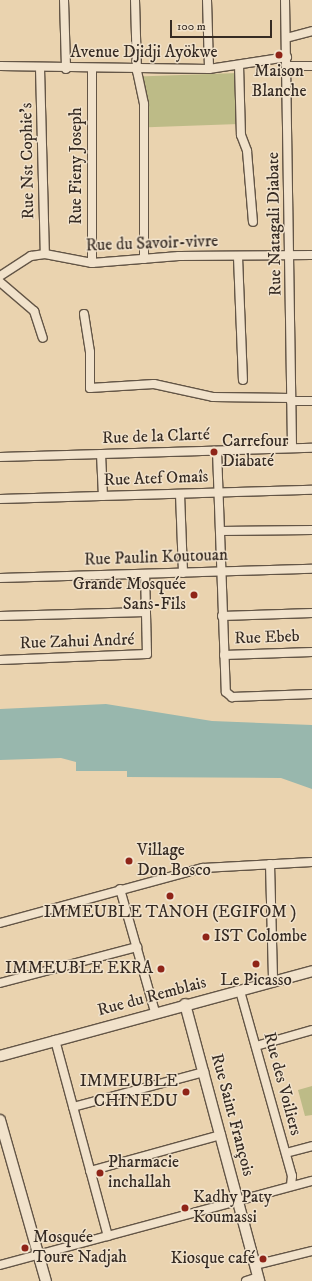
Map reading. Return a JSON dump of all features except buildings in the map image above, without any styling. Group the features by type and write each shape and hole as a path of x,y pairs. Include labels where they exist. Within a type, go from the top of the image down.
{"street":[{"path":"64,0 66,69"},
{"path":"135,0 137,71 144,104 144,259"},
{"path":"207,0 209,69"},
{"name":"Rue Natagali Diabate","path":"285,0 288,66 292,448"},
{"path":"286,38 312,31"},
{"name":"Avenue Djidji Ayökwe","path":"0,66 137,71 209,69 287,57"},
{"path":"239,64 241,135 247,151 253,222"},
{"path":"288,66 312,66"},
{"name":"Rue Nst Cophie's","path":"40,68 45,254"},
{"name":"Rue Fieny Joseph","path":"92,70 92,263"},
{"name":"Rue du Savoir-vivre","path":"0,276 31,256 45,254 92,263 144,259 312,255"},
{"path":"238,257 243,380"},
{"path":"0,282 34,311 43,338"},
{"path":"84,314 90,352 90,388 154,384 213,397 312,401"},
{"name":"Rue de la Clarté","path":"0,457 312,448"},
{"path":"217,451 222,616 228,696 312,694"},
{"path":"101,454 103,496"},
{"name":"Rue Atef Omaîs","path":"0,499 312,490"},
{"path":"180,494 183,573"},
{"path":"220,531 312,530"},
{"name":"Rue Paulin Koutouan","path":"0,578 312,569"},
{"name":"Rue Zahui André","path":"0,660 147,654 145,574"},
{"path":"0,616 146,612"},
{"path":"222,616 312,613"},
{"name":"Rue Ebeb","path":"224,655 312,652"},
{"path":"0,923 120,889 203,868 312,862"},
{"path":"270,864 273,981"},
{"path":"120,889 155,1012"},
{"path":"0,983 137,947"},
{"name":"Rue du Remblais","path":"0,1056 155,1012 312,971"},
{"name":"Rue des Voiliers","path":"240,990 286,1153 291,1186"},
{"name":"Rue Saint François","path":"185,1004 239,1200 258,1279"},
{"path":"256,1046 312,1030"},
{"path":"55,1040 108,1236"},
{"path":"73,1107 204,1072"},
{"path":"0,1120 46,1281"},
{"path":"90,1171 221,1135"},
{"path":"286,1153 312,1146"},
{"path":"0,1265 312,1181"},
{"path":"255,1266 312,1250"},
{"path":"246,1281 258,1279"}],"shaded area":[{"path":"237,73 239,124 141,127 139,76"},
{"path":"312,1086 312,1115 305,1116 298,1090"}],"water":[{"path":"106,704 212,721 312,725 312,789 281,778 127,777 127,771 76,771 76,762 61,758 0,760 0,709"}],"place":[{"name":"Maison Blanche","path":"279,55"},
{"name":"Carrefour Diabaté","path":"214,452"},
{"name":"Grande Mosquée Sans-Fils","path":"194,595"},
{"name":"Village Don Bosco","path":"129,861"},
{"name":"IMMEUBLE TANOH (EGIFOM )","path":"170,896"},
{"name":"IST Colombe","path":"206,937"},
{"name":"Le Picasso","path":"256,964"},
{"name":"IMMEUBLE EKRA","path":"161,969"},
{"name":"IMMEUBLE CHINEDU","path":"186,1092"},
{"name":"Pharmacie inchallah","path":"100,1173"},
{"name":"Kadhy Paty Koumassi","path":"185,1208"},
{"name":"Mosquée Toure Nadjah","path":"25,1248"},
{"name":"Kiosque café","path":"263,1259"}]}
